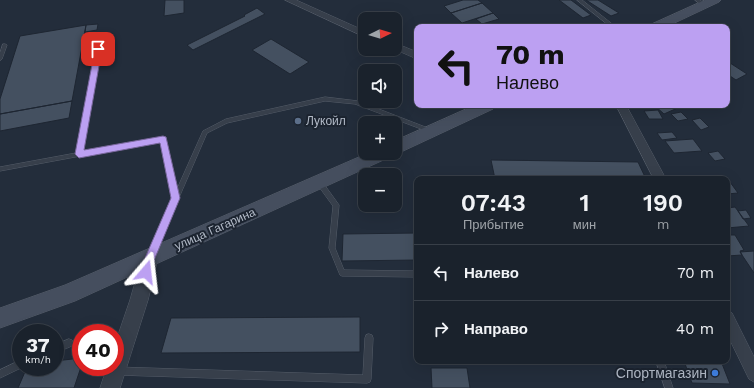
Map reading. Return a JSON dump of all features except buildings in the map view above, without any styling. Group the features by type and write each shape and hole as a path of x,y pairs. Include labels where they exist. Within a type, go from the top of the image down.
{"main road":[{"path":"662,24 705,2"},
{"path":"402,145 482,108"},
{"name":"улица Гагарина","path":"0,318 68,294 368,160"}],"street":[{"path":"289,0 358,31"},
{"path":"402,49 414,55"},
{"path":"623,108 658,176"},
{"path":"112,380 139,300 150,258"},
{"path":"730,324 754,374"}],"lane":[{"path":"579,0 610,24"},
{"path":"79,154 101,34"},
{"path":"0,58 5,45"},
{"path":"150,258 205,132 226,121 325,99 356,102 432,131"},
{"path":"0,169 163,139 176,198"},
{"path":"319,182 336,205 332,248 342,273 414,274"},
{"path":"112,380 367,380 369,338"},
{"path":"64,345 70,343"},
{"path":"661,364 669,388"},
{"path":"0,374 12,368"}],"place":[{"name":"Лукойл","path":"298,121"},
{"name":"Спортмагазин","path":"715,373"}],"route":[{"path":"98,49 79,154 163,139 176,198 150,258 146,272"}]}
